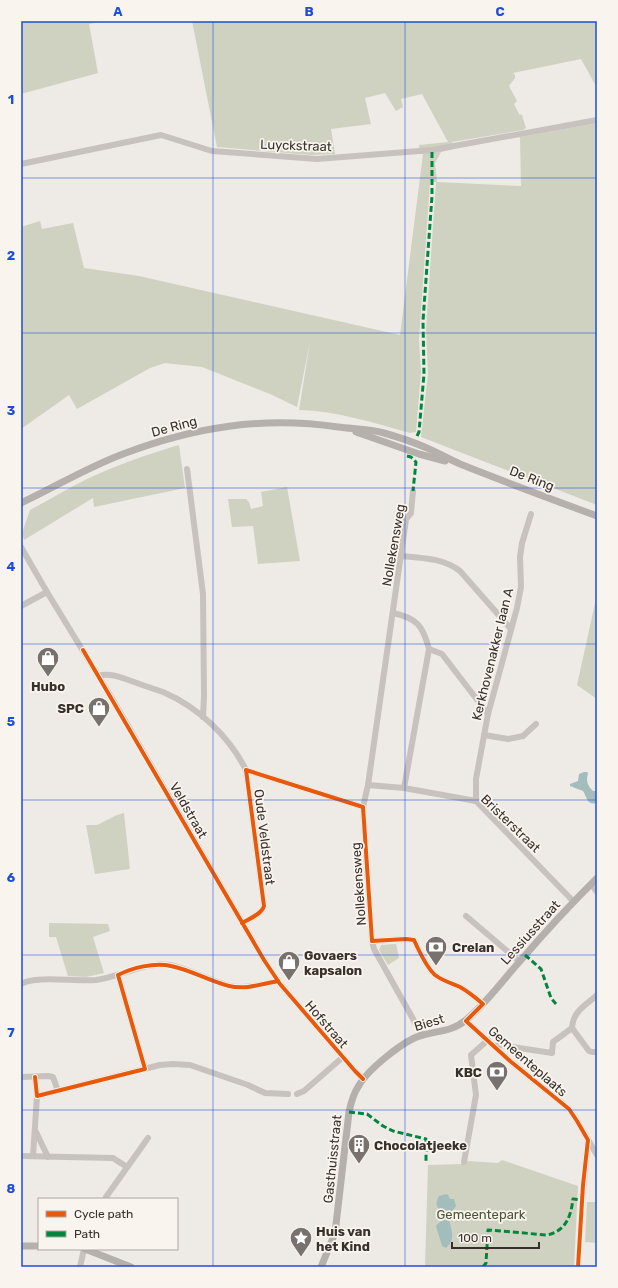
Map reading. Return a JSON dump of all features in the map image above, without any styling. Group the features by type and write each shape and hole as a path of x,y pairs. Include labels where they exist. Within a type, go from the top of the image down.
{"main road":[{"name":"De Ring","path":"21,503 122,454 181,436 245,424 277,422 310,423 383,433 416,444 458,463 597,516"},
{"name":"Lessiusstraat","path":"483,1004 520,961 597,878"},
{"name":"Biest","path":"363,1079 368,1072 397,1050 422,1035 441,1032 456,1027 466,1021 483,1004"},
{"name":"Gasthuisstraat","path":"321,1267 335,1233 349,1112 357,1087 363,1079"},
{"path":"21,1246 38,1246"},
{"path":"87,1250 131,1267"}],"street":[{"name":"Luyckstraat","path":"21,164 161,135 212,151 317,159 432,150 597,120"},
{"path":"187,469 203,594 203,717"},
{"name":"Nollekensweg","path":"414,491 411,513 406,519 368,785 363,807 372,942 406,938 414,940 434,974 445,982 468,992 483,1004"},
{"name":"Kerkhovenakker laan A","path":"476,800 476,779 488,714 517,608 520,587 520,557 522,543 531,514"},
{"name":"Veldstraat","path":"21,547 242,923 278,981"},
{"path":"401,556 452,564 460,571 511,629"},
{"path":"21,606 47,592"},
{"path":"393,613 405,615 415,620 425,634 430,649 404,788"},
{"path":"430,649 442,654 488,714"},
{"name":"Oude Veldstraat","path":"98,676 109,674 164,692 203,717 224,737 239,757 246,770 264,906 260,912 242,923"},
{"path":"484,735 508,739 523,736 536,724"},
{"name":"Oude Veldstraat","path":"246,770 363,807"},
{"name":"Bristerstraat","path":"368,785 404,788 476,800 574,902"},
{"path":"591,884 597,892"},
{"path":"466,916 520,961"},
{"path":"372,942 374,949 422,1035"},
{"path":"21,984 27,980 36,979 79,981 96,980 118,975 128,970 160,964 170,965 230,986 242,987 278,981"},
{"path":"118,975 145,1069"},
{"name":"Hofstraat","path":"278,981 363,1079"},
{"path":"597,995 576,1013 573,1018 572,1028 589,1051 597,1052"},
{"name":"Gemeenteplaats","path":"466,1021 569,1109 597,1155"},
{"name":"Gemeenteplaats","path":"494,1046 500,1045 552,1053 553,1042 572,1028"},
{"path":"464,1162 476,1095 470,1055 488,1040"},
{"name":"Hofstraat","path":"297,1094 304,1091 343,1057"},
{"path":"37,1096 145,1069 173,1064 190,1065 248,1085 265,1093 288,1094"},
{"path":"21,1077 52,1077 58,1091"},
{"path":"34,1156 37,1096 35,1077"},
{"path":"36,1131 48,1157"},
{"path":"106,1197 148,1138"},
{"path":"582,1200 588,1140"},
{"path":"21,1156 113,1158 127,1167"},
{"path":"80,1267 84,1250"}],"green space":[{"path":"25,21 105,21 89,24 98,73 21,94 21,23"},
{"path":"192,21 597,21 597,88 581,59 513,73 515,78 509,86 517,101 514,104 519,114 522,115 526,128 523,130 452,142 454,149 441,152 435,163 437,182 521,186 520,137 597,123 597,505 421,437 428,374 426,329 436,182 430,182 419,339 421,372 416,432 410,433 341,415 299,410 310,342 297,407 270,394 202,367 165,363 150,368 77,409 69,395 21,429 21,227 40,221 42,229 73,223 84,268 139,276 400,335 423,154 420,154 419,145 448,142 422,94 401,99 403,107 396,111 385,93 365,98 371,124 331,129 335,154 311,155 217,147"},
{"path":"179,445 185,488 94,507 93,498 24,540 22,533 30,510 98,474 133,460"},
{"path":"287,487 300,561 258,564 253,526 232,527 228,499 246,499 249,502 251,509 263,506 261,492"},
{"path":"597,594 597,699 577,685"},
{"path":"124,813 130,869 95,874 86,825 97,825"},
{"path":"49,923 108,924 110,931 93,937 104,973 86,977 68,976 56,937 49,937"},
{"path":"396,944 399,958 388,965 379,950 381,945"},
{"name":"Gemeentepark","path":"502,1160 578,1186 574,1267 425,1267 428,1165 463,1164 468,1161 498,1163"},
{"path":"587,1202 597,1202 597,1243 585,1242"}],"water":[{"path":"584,772 588,773 587,781 589,787 593,791 597,791 597,803 594,804 589,802 583,791 570,786 570,784 578,781 579,774"},
{"path":"446,1194 450,1199 454,1199 456,1206 449,1215 452,1240 446,1248 442,1246 436,1226 443,1219 443,1214 438,1207 437,1201 439,1196"}],"marked path":[{"path":"417,436 419,432 424,374 423,321 432,196 432,150"},
{"path":"407,456 411,457 416,462 413,491"},
{"path":"525,955 541,969 551,998 556,1004"},
{"path":"349,1112 367,1114 383,1126 393,1131 426,1139 426,1163"},
{"path":"483,1267 486,1263 488,1230 547,1235 559,1230 566,1222 571,1211 573,1199 582,1200 582,1203"}],"cycle path":[{"path":"83,650 264,960 280,984 363,1079"},
{"path":"242,923 258,914 264,906 246,770 363,807 372,941 414,940 420,954 435,975 460,987 483,1004 466,1021 510,1061 569,1109 588,1140 583,1185 578,1267"},
{"path":"35,1077 37,1096 145,1069 118,975 124,972 143,966 164,965 178,968 222,984 235,987 254,986 278,981"}],"place":[{"name":"Hubo","path":"48,678"},
{"name":"SPC","path":"99,728"},
{"name":"Crelan","path":"436,966"},
{"name":"Govaers kapsalon","path":"289,982"},
{"name":"KBC","path":"497,1092"},
{"name":"Chocolatjeeke","path":"359,1164"},
{"name":"Huis van het Kind","path":"301,1258"}]}
